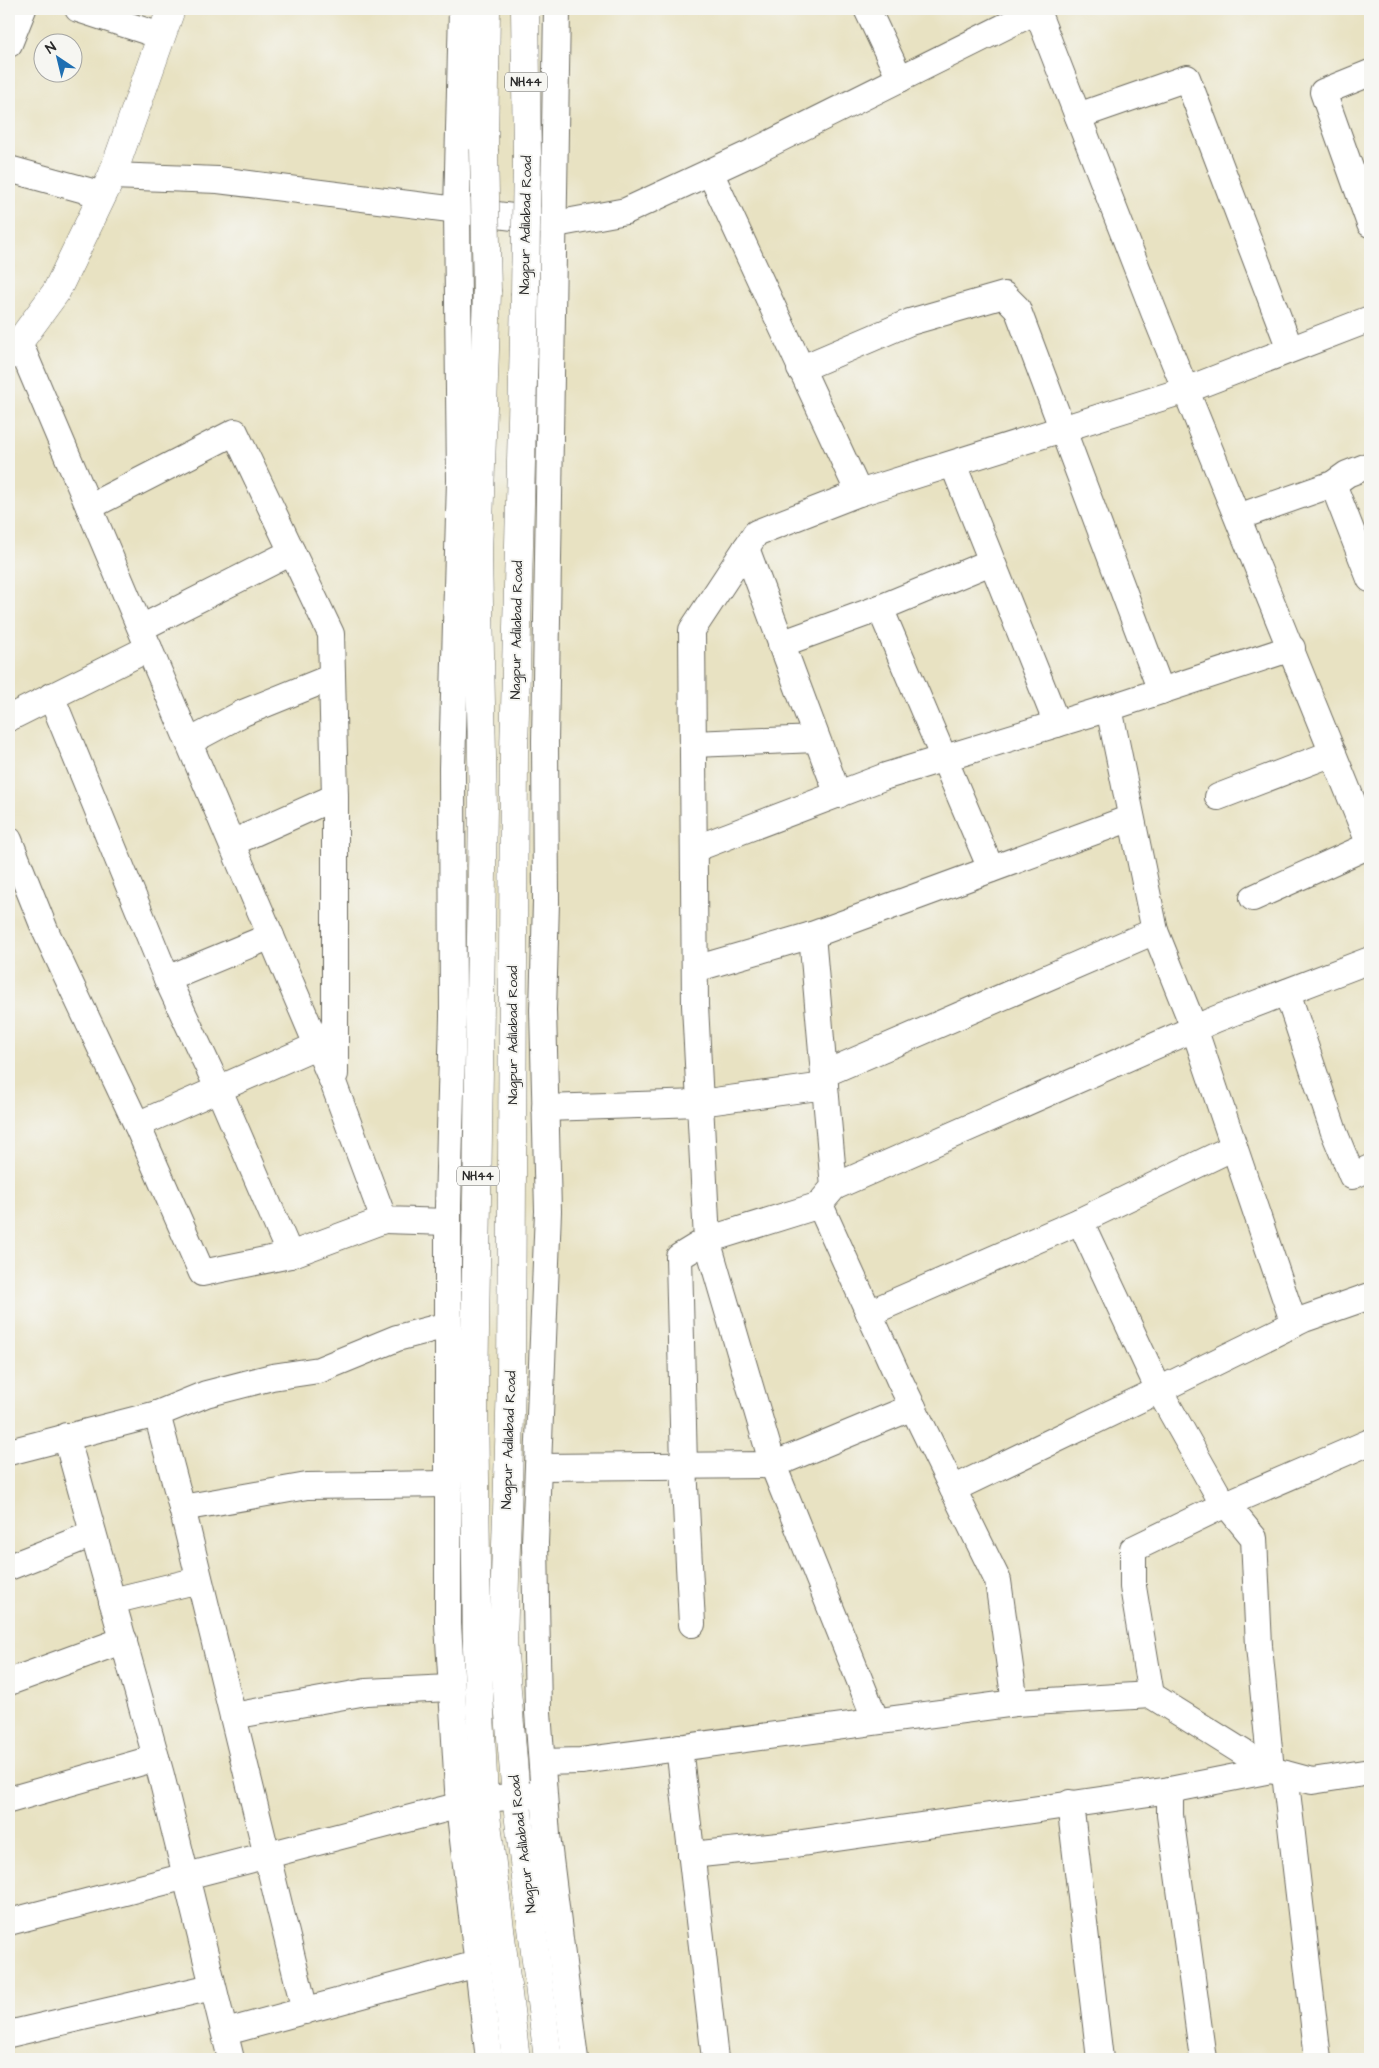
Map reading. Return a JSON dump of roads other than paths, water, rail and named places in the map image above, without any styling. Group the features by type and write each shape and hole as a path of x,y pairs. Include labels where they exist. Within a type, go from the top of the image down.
{"main road":[{"path":"14,349 56,292 108,185 171,9"},
{"name":"NH44","path":"486,9 484,149 487,292 478,553 483,807 474,1396 477,1647 471,1802 516,2059"},
{"name":"Nagpur Adilabad Road","path":"525,9 527,155 514,752 511,1382 503,1643 516,1796 548,2059"}],"street":[{"path":"9,44 23,9"},
{"path":"78,9 161,36"},
{"path":"462,9 457,210 460,480 452,768 453,1016 448,1222 447,1484 450,1688 471,1802 477,1964 489,2059"},
{"path":"557,9 545,741 546,902 543,1010 548,1211 535,1553 538,1712 544,1795 575,2059"},
{"path":"867,9 900,78"},
{"path":"9,169 108,185 218,180 562,223 626,211 710,172 1038,10 1186,390 1292,648 1370,845 1253,898"},
{"path":"1370,73 1323,92 1370,224"},
{"path":"1078,116 1187,78 1290,349"},
{"path":"710,172 859,493"},
{"path":"800,368 910,322 1004,294 1017,308 1161,691"},
{"path":"876,1721 773,1466 707,1240 695,969 692,630 756,533 859,493 1186,390 1370,318"},
{"path":"14,349 89,507 145,638 318,1046 384,1220"},
{"path":"89,507 235,432 331,634 335,797 334,1085"},
{"path":"953,464 1057,724"},
{"path":"1238,517 1333,484 1347,474 1370,466"},
{"path":"1333,484 1370,579"},
{"path":"746,548 838,794"},
{"path":"9,718 51,696 145,638 292,552"},
{"path":"781,644 880,608 991,562"},
{"path":"880,608 990,869"},
{"path":"694,849 886,776 1108,708 1292,648"},
{"path":"189,742 243,713 332,677"},
{"path":"51,696 167,979 219,1090 290,1255"},
{"path":"1108,708 1154,930 1194,1028 1294,1324"},
{"path":"693,744 816,739"},
{"path":"1218,797 1333,753"},
{"path":"232,843 335,797"},
{"path":"695,969 812,935 1131,818"},
{"path":"9,840 45,930 137,1125 202,1273 290,1255 384,1220 448,1222"},
{"path":"545,1108 700,1103 825,1080 1154,930"},
{"path":"812,935 825,1080 827,1196 869,1313 998,1582 1015,1703"},
{"path":"167,979 271,936"},
{"path":"692,1624 684,1466 679,1257 707,1240 827,1196 1194,1028 1370,960"},
{"path":"1287,992 1334,1132 1352,1176 1370,1168"},
{"path":"137,1125 318,1046"},
{"path":"869,1313 1080,1221 1234,1147"},
{"path":"1080,1221 1160,1390 1217,1493 1254,1538 1259,1646 1318,2059"},
{"path":"953,1489 1294,1324 1370,1296"},
{"path":"9,1452 157,1414 215,1392 272,1376 319,1370 397,1338 447,1325"},
{"path":"511,1382 540,1384"},
{"path":"538,1467 773,1466 913,1407"},
{"path":"157,1414 182,1508 305,2011"},
{"path":"66,1436 156,1758 187,1876 212,1987 226,2032 231,2059"},
{"path":"1151,1695 1133,1587 1133,1549 1226,1504 1370,1442"},
{"path":"182,1508 307,1486 447,1484"},
{"path":"9,1567 93,1534"},
{"path":"112,1601 199,1580"},
{"path":"9,1682 124,1640"},
{"path":"233,1716 366,1692 450,1688"},
{"path":"542,1762 581,1761 1015,1703 1151,1695 1278,1772 1312,1782 1370,1772"},
{"path":"679,1747 715,2059"},
{"path":"9,1800 156,1758"},
{"path":"691,1855 788,1845 1170,1790 1278,1772"},
{"path":"1170,1790 1170,1815 1203,2059"},
{"path":"9,1922 471,1802 516,1796 544,1795"},
{"path":"1070,1803 1100,2059"},
{"path":"226,2032 477,1964"},
{"path":"9,2034 212,1987"}]}
